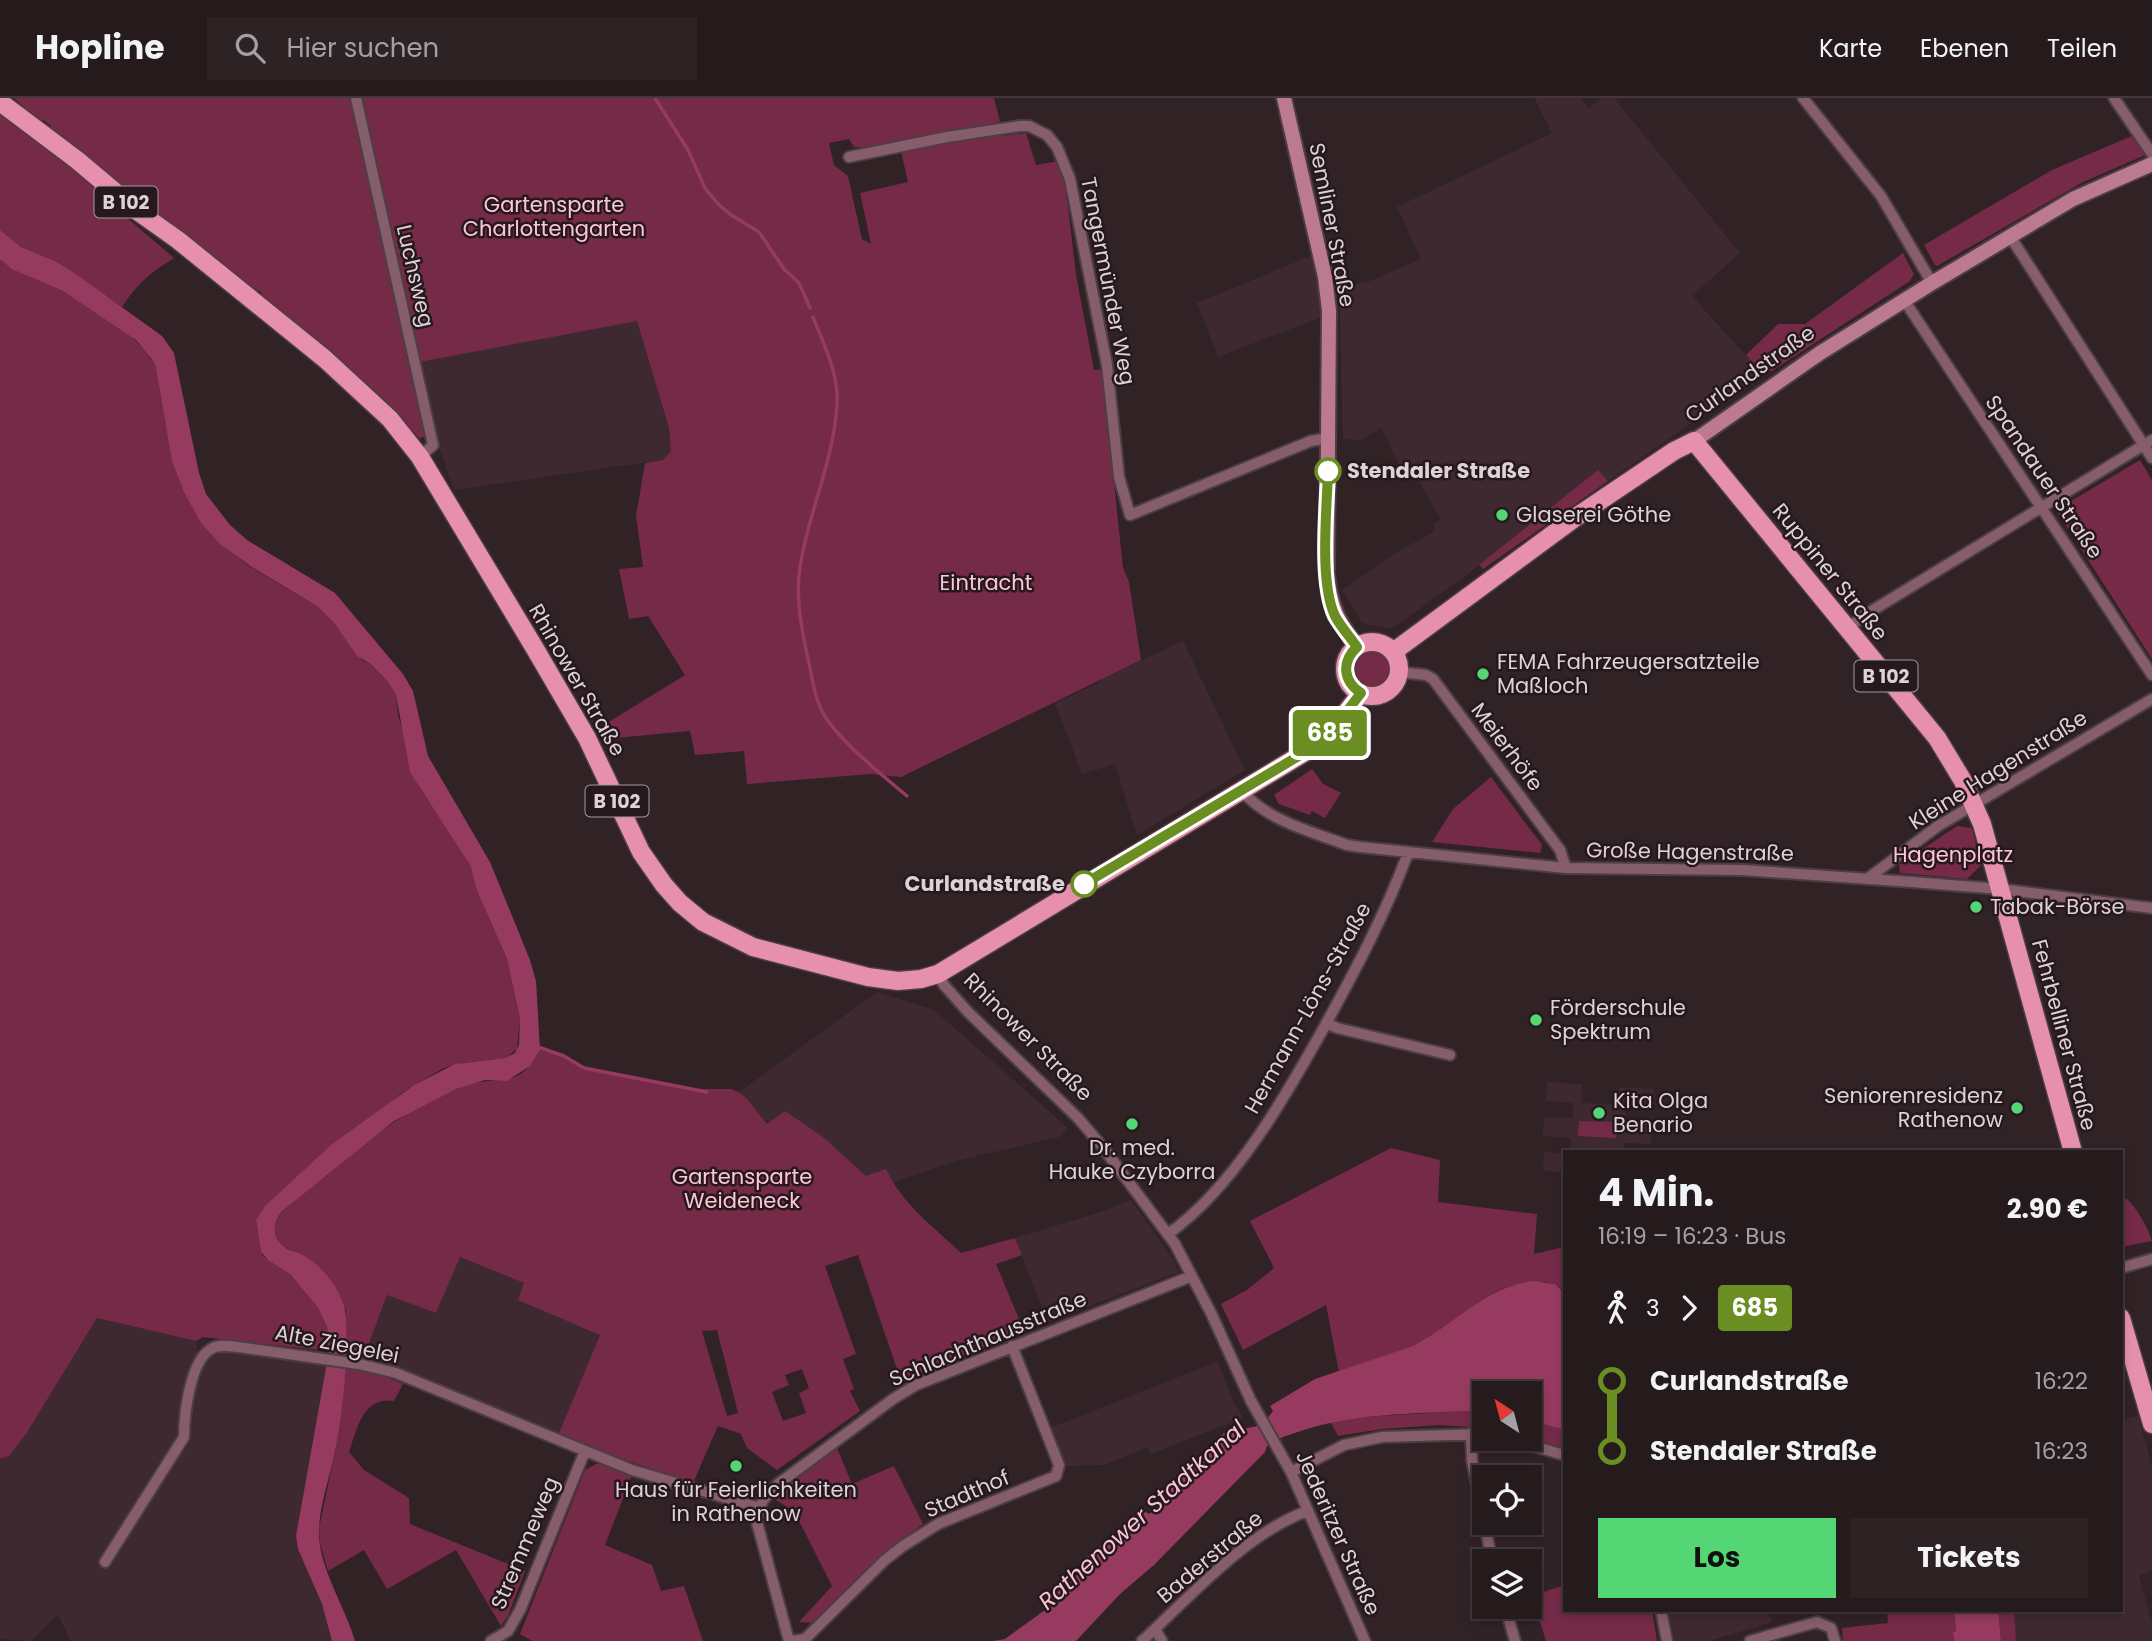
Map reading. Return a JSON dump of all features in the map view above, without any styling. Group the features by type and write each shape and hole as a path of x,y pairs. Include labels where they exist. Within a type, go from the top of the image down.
{"main road":[{"name":"Rhinower Straße","path":"0,102 140,214 178,240 373,400 420,457 587,738 641,852 658,878 680,903 703,922 753,947 868,977 898,981 938,974"},
{"name":"Ruppiner Straße","path":"1694,440 1937,738 1975,804"},
{"name":"Curlandstraße","path":"1393,652 1576,517 1694,440"},
{"path":"1376,642 1393,652 1399,672 1393,685 1385,692 1376,695 1361,693 1349,681 1347,660 1357,647 1376,642"},
{"name":"B 102","path":"938,974 1307,751 1330,733 1361,693"},
{"name":"B 102","path":"1975,804 2000,889"},
{"name":"Fehrbelliner Straße","path":"2000,889 2072,1150"},
{"path":"2123,1325 2152,1424"}],"street":[{"name":"Luchsweg","path":"356,98 433,445 420,457"},
{"name":"Semliner Straße","path":"1284,98 1326,289 1329,320 1329,597 1335,616 1357,647"},
{"path":"1803,98 1881,196 1932,283"},
{"path":"2114,98 2152,154"},
{"name":"Tangermünder Weg","path":"849,157 1020,126 1029,126 1047,135 1057,148 1070,179 1079,218 1109,376 1119,477 1130,515 1311,441 1329,438"},
{"name":"Curlandstraße","path":"1694,440 1820,353 1903,300 2073,199 2152,164"},
{"path":"2010,236 2148,442 2152,458"},
{"name":"Spandauer Straße","path":"1903,300 2152,675"},
{"path":"1847,628 2148,442"},
{"name":"Meierhöfe","path":"1399,672 1426,675 1433,679 1560,850 1566,868"},
{"name":"Kleine Hagenstraße","path":"1867,879 1938,826 2152,699"},
{"name":"Große Hagenstraße","path":"1242,791 1254,805 1267,814 1347,845 1566,868 1743,870 2000,889 2152,908"},
{"name":"Hermann-Löns-Straße","path":"1168,1234 1211,1193 1251,1146 1300,1070 1383,913 1408,852"},
{"name":"Rhinower Straße","path":"938,974 944,985 968,1012 1078,1118 1112,1157 1168,1234 1192,1276 1262,1422"},
{"path":"1326,1023 1450,1055"},
{"path":"2123,1267 2152,1259"},
{"name":"Schlachthausstraße","path":"760,1508 763,1500 778,1484 892,1399 916,1385 1192,1276"},
{"name":"Alte Ziegelei","path":"105,1563 184,1437 184,1412 198,1364 207,1352 216,1346 359,1364 407,1377 632,1470 760,1508"},
{"name":"Stadthof","path":"791,1641 805,1639 885,1560 938,1524 1056,1476 1059,1465 1012,1346"},
{"name":"Jederitzer Straße","path":"1262,1422 1275,1440 1291,1472 1365,1641"},
{"path":"1291,1472 1344,1445 1382,1437 1471,1433 1472,1460 1490,1549"},
{"path":"1542,1449 1563,1455"},
{"name":"Stremmeweg","path":"491,1641 508,1631 520,1610 585,1451"},
{"path":"760,1508 756,1520 758,1530 791,1641"},
{"name":"Baderstraße","path":"1142,1641 1200,1586 1262,1534 1307,1511"},
{"path":"1661,1612 1667,1641"},
{"path":"1509,1619 1515,1641"},
{"path":"1751,1641 1817,1622 1831,1628 1835,1641"},
{"path":"1155,1629 1163,1641"}],"shaded area":[{"path":"1534,98 1581,98 1588,109 1601,98 1614,98 1740,253 1692,296 1760,371 1753,380 1608,481 1598,471 1473,570 1396,626 1387,628 1362,623 1342,590 1397,552 1434,532 1435,523 1441,520 1410,465 1401,469 1381,427 1362,440 1343,439 1339,289 1370,281 1421,259 1397,207 1552,133"},
{"path":"1313,255 1324,316 1218,357 1197,303"},
{"path":"637,320 669,428 671,451 668,456 661,460 454,490 440,450 420,362"},
{"path":"1183,641 1245,770 1137,835 1115,764 1082,774 1055,703"},
{"path":"877,992 934,1010 1068,1128 1059,1137 955,1161 892,1183 866,1176 823,1137 768,1124 739,1092"},
{"name":"Kita Olga Benario","path":"1547,1082 1582,1084 1581,1103 1618,1105 1619,1087 1654,1089 1653,1108 1626,1107 1625,1122 1653,1124 1651,1144 1624,1143 1624,1150 1571,1150 1571,1138 1543,1136 1544,1117 1573,1118 1573,1103 1546,1101"},
{"name":"Kita Olga Benario","path":"1544,1152 1563,1153 1563,1172 1543,1171"},
{"path":"1131,1200 1175,1262 1178,1272 1048,1322 1015,1238"},
{"path":"460,1257 524,1283 518,1299 600,1335 559,1433 410,1372 364,1357 387,1295"},
{"path":"97,1318 196,1341 197,1351 213,1356 227,1351 327,1364 296,1536 298,1549 322,1604 332,1641 71,1641 58,1615 31,1641 0,1639 0,1459 9,1456 26,1434"},
{"path":"1218,1361 1232,1399 1243,1418 1150,1454 1147,1447 1104,1465 1064,1466 1050,1428"},
{"path":"2138,1416 2152,1466 2152,1571 2139,1576 2152,1623 2152,1641 2016,1641 2014,1612 2123,1612 2123,1420"},
{"path":"1668,1612 1769,1612 1772,1622 1709,1641 1675,1641"}],"green space":[{"path":"14,98 352,98 427,434 420,439 386,401 264,298 261,292 248,285 51,130 51,126 44,120 39,121"},
{"path":"359,98 994,98 1000,122 863,148 854,147 849,139 829,143 834,165 848,176 862,239 871,244 860,193 908,182 901,151 948,142 1026,133 1036,165 1059,161 1065,181 1076,275 1094,370 1102,369 1123,568 1129,582 1141,660 901,777 871,774 747,784 744,751 695,755 690,731 605,739 599,728 685,675 648,616 629,619 619,569 643,567 636,516 645,463 663,460 671,451 669,428 637,321 420,362"},
{"path":"0,112 96,186 126,217 174,258 145,279 122,307 55,261 21,247 0,230"},
{"path":"2134,135 2146,152 2143,156 2083,182 1935,265 1924,245 2052,170"},
{"path":"1903,253 1914,274 1910,281 1772,371 1760,371 1746,355 1778,324 1805,324"},
{"path":"0,259 89,306 139,344 156,367 221,545 252,568 317,606 335,624 362,660 371,664 388,682 396,695 398,715 420,788 470,865 477,891 507,959 520,1019 517,1049 506,1058 461,1063 444,1068 414,1085 399,1095 256,1220 263,1256 291,1275 318,1308 327,1327 329,1351 203,1337 196,1341 97,1318 26,1434 9,1456 0,1459"},
{"path":"2140,460 2152,480 2152,659 2056,510"},
{"path":"1598,470 1608,481 1483,569 1479,565"},
{"path":"1373,651 1386,656 1391,669 1386,682 1373,687 1360,682 1355,669 1360,656"},
{"path":"1312,769 1323,784 1341,793 1325,818 1312,811 1310,815 1279,804 1274,795"},
{"path":"1491,777 1542,845 1540,853 1432,842 1453,809"},
{"name":"Hagenplatz","path":"1957,826 1972,828 1981,865 1967,879 1900,873 1899,865"},
{"name":"Gartensparte Weideneck","path":"540,1050 564,1057 584,1067 697,1089 731,1089 747,1099 767,1124 785,1111 823,1137 866,1176 886,1169 909,1204 961,1253 1015,1238 1022,1255 996,1264 1024,1331 901,1381 858,1255 825,1266 856,1354 843,1359 854,1389 850,1391 860,1411 777,1470 747,1448 741,1434 718,1426 693,1483 611,1455 559,1433 600,1335 518,1300 524,1283 460,1257 436,1313 387,1295 364,1357 345,1354 346,1310 302,1255 280,1245 274,1231 277,1217 358,1149 408,1113 464,1086 516,1077 532,1063","holes":["717,1330 738,1413 727,1416 702,1331","802,1369 809,1388 799,1393 806,1413 783,1421 772,1392 789,1385 785,1375"]},
{"path":"1579,1121 1617,1122 1616,1138 1578,1136"},
{"path":"1391,1148 1440,1160 1438,1202 1537,1214 1534,1254 1563,1247 1563,1291 1557,1285 1545,1282 1507,1287 1479,1302 1426,1340 1395,1354 1339,1372 1326,1305 1243,1350 1221,1304 1247,1290 1274,1268 1250,1221"},
{"path":"2127,1199 2142,1218 2152,1241 2123,1247 2123,1200"},
{"path":"345,1367 376,1373 403,1384 394,1401 383,1401 368,1409 359,1424 349,1452 364,1470 409,1498 410,1524 525,1571 508,1616 501,1626 456,1550 387,1589 364,1550 328,1571 319,1528 335,1452"},
{"path":"1468,1411 1472,1412 1472,1427 1439,1425 1382,1429 1338,1436 1330,1421"},
{"path":"1542,1424 1563,1430 1563,1448 1542,1443"},
{"path":"837,1448 852,1484 894,1466 923,1524 880,1556 814,1623 799,1622 832,1586 794,1511 771,1497"},
{"path":"596,1464 605,1464 632,1475 605,1545 652,1565 661,1591 684,1586 703,1641 532,1641 520,1634 585,1470"},
{"path":"1563,1585 1563,1612 1652,1612 1657,1641 1546,1641 1539,1619 1542,1619 1542,1593"},
{"path":"1887,1612 1954,1612 1956,1632 1953,1632 1954,1641 1843,1641 1842,1628 1888,1623"},
{"path":"1998,1612 2014,1612 2016,1641 2001,1641"}],"water":[{"path":"0,230 21,247 55,261 73,272 162,336 174,353 199,473 206,494 230,525 247,540 335,593 403,674 413,691 428,756 490,862 536,981 540,1050 530,1066 507,1081 485,1080 456,1089 394,1121 281,1212 275,1224 279,1241 286,1248 317,1265 331,1281 337,1289 346,1317 342,1405 319,1529 322,1557 355,1641 332,1641 322,1604 298,1549 296,1536 329,1351 327,1327 318,1308 291,1275 261,1252 256,1220 265,1206 331,1145 414,1085 455,1064 505,1058 515,1053 519,1045 520,1019 507,959 477,891 470,865 410,772 396,695 388,682 371,664 357,656 335,624 317,606 253,568 221,545 201,523 184,492 172,461 156,367 151,358 136,340 63,291 12,269 0,259"},
{"name":"Rathenower Stadtkanal","path":"1533,1281 1555,1284 1563,1291 1563,1430 1542,1424 1542,1381 1472,1381 1472,1412 1363,1418 1321,1425 1283,1437 1267,1446 1265,1452 1154,1565 1120,1594 1076,1641 993,1641 1005,1639 1052,1605 1050,1596 1064,1588 1085,1567 1082,1561 1144,1511 1149,1514 1156,1509 1157,1504 1192,1464 1224,1433 1258,1426 1273,1411 1270,1406 1315,1379 1413,1346 1499,1291"},
{"path":"1954,1612 1998,1612 2001,1641 1954,1641 1953,1632 1956,1631"}],"waterway":[{"path":"655,98 688,150 705,188 731,215 759,232 784,269 799,283 810,308"},
{"path":"813,317 833,371 837,404 831,447 807,532 799,575 799,608 804,642 816,697 824,715 851,747 907,796"},
{"path":"538,1047 564,1056 584,1068 707,1092"}],"bus line":[{"name":"685","path":"1084,884 1307,751 1330,733 1361,693 1349,681 1346,671 1349,655 1357,647 1335,616 1329,597 1328,471"}],"place":[{"name":"Stendaler Straße","path":"1328,471"},
{"name":"Glaserei Göthe","path":"1502,515"},
{"name":"FEMA Fahrzeugersatzteile Maßloch","path":"1483,674"},
{"name":"Curlandstraße","path":"1084,884"},
{"name":"Tabak-Börse","path":"1976,907"},
{"name":"Förderschule Spektrum","path":"1536,1020"},
{"name":"Seniorenresidenz Rathenow","path":"2017,1108"},
{"name":"Kita Olga Benario","path":"1599,1113"},
{"name":"Dr. med. Hauke Czyborra","path":"1132,1124"},
{"name":"Haus für Feierlichkeiten in Rathenow","path":"736,1466"}],"park label":[{"name":"Gartensparte Charlottengarten","path":"554,217"},
{"name":"Eintracht","path":"986,583"}]}
